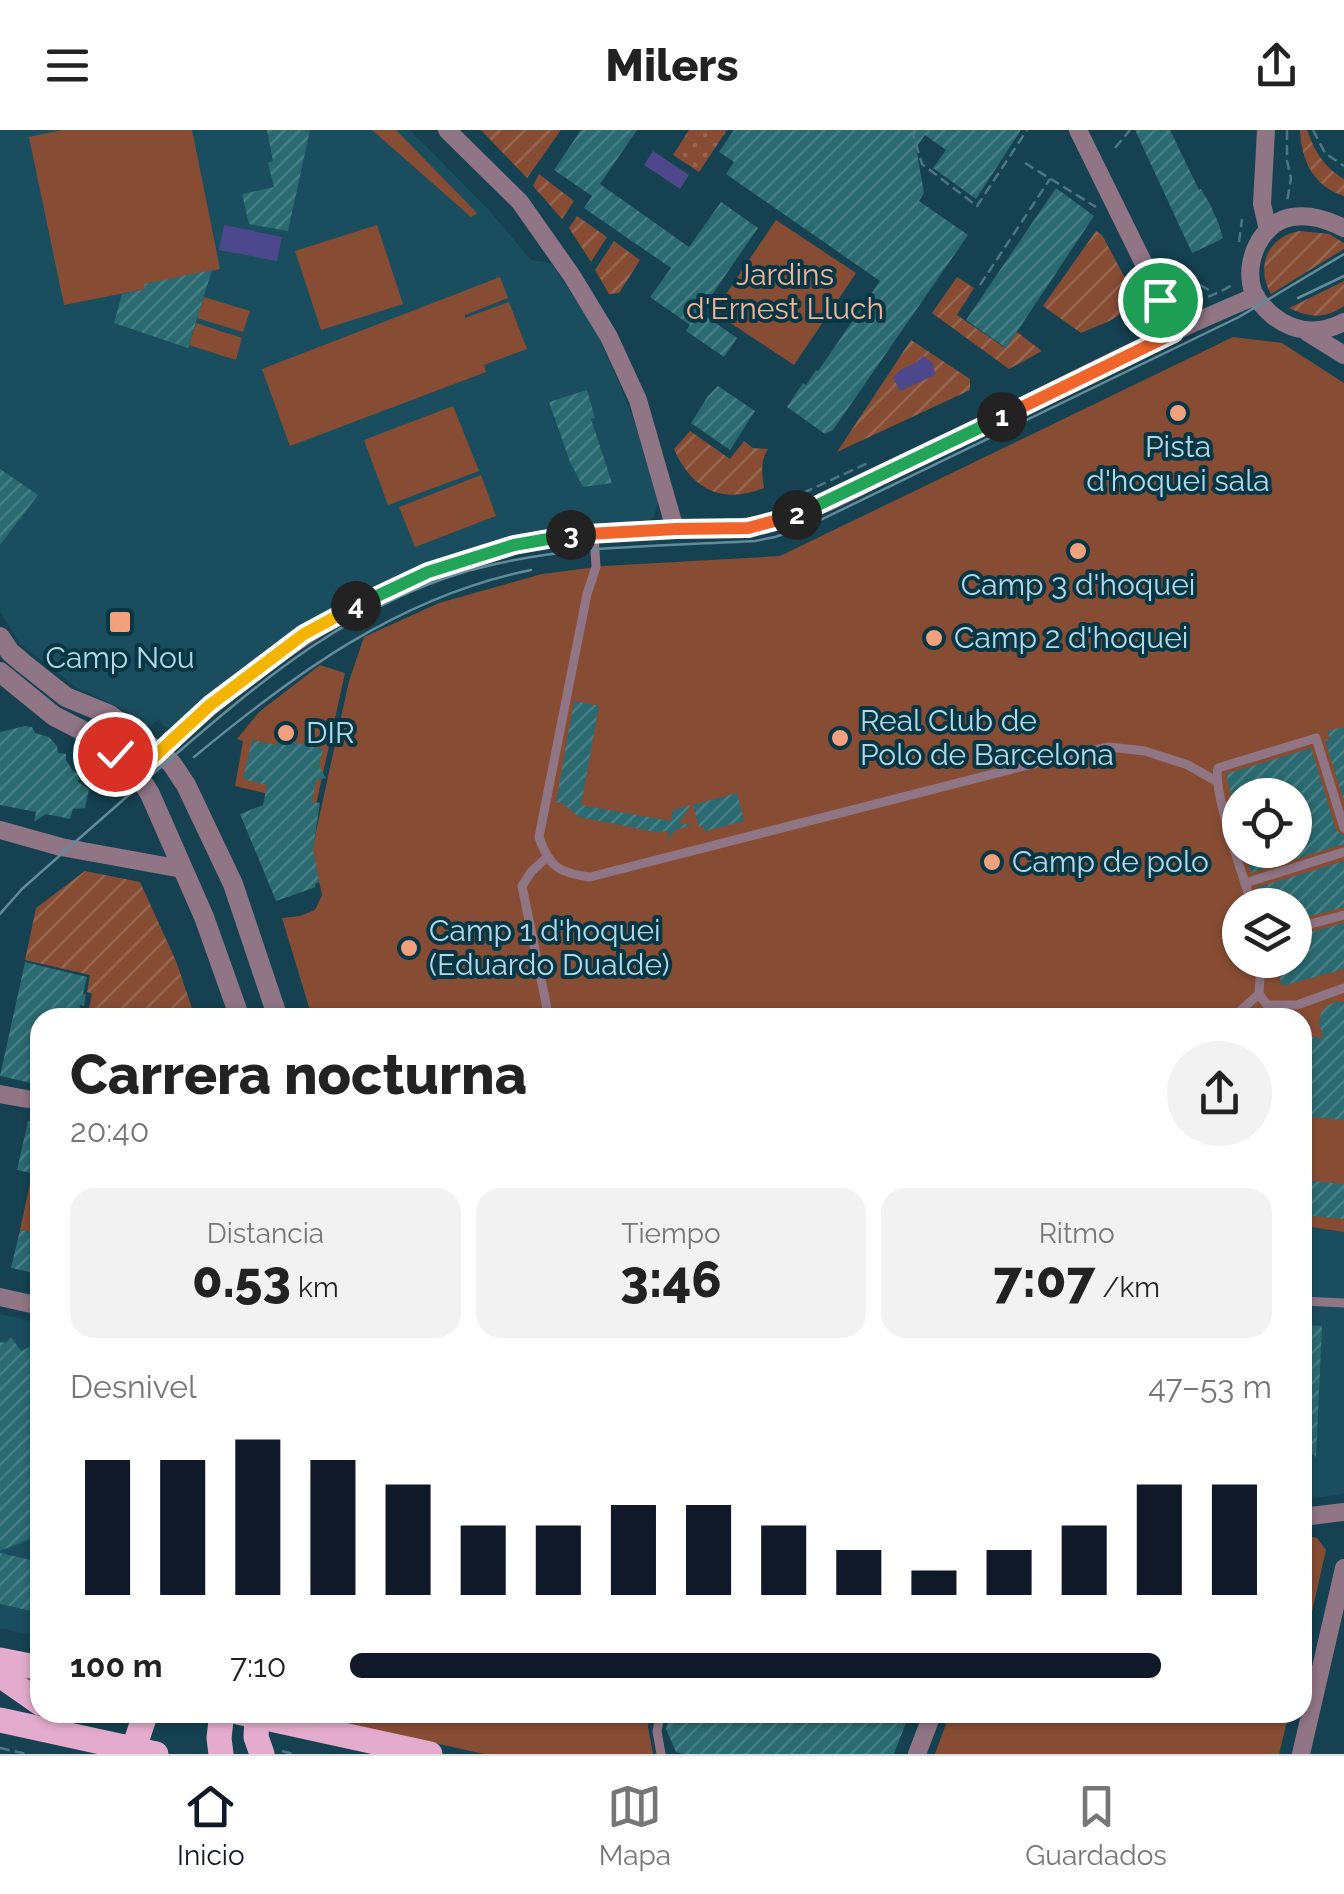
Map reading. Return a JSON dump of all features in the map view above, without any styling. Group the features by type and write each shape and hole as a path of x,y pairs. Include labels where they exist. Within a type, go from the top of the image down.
{"main road":[{"path":"0,1660 30,1666"},
{"path":"0,1675 30,1697"},
{"path":"0,1720 141,1752 145,1723"},
{"path":"66,1723 85,1738"},
{"path":"221,1723 222,1754"},
{"path":"253,1723 256,1737 273,1753"},
{"path":"291,1723 430,1754"}],"street":[{"path":"447,130 520,202 609,337 638,400 676,529"},
{"path":"1078,130 1174,333"},
{"path":"1266,130 1262,204 1268,230"},
{"path":"1344,228 1319,218 1294,216 1280,220 1254,251 1250,268 1253,290 1261,304 1280,321 1307,331 1344,355"},
{"path":"137,773 210,705 304,634 428,572 514,545 571,535 748,528 786,519 1256,296"},
{"path":"1307,331 1344,322"},
{"path":"0,636 23,664 66,696 110,715 160,752 186,785 233,884 275,1008"},
{"path":"0,672 54,716 94,737 137,773 204,918 236,1008"},
{"path":"0,830 182,869"},
{"path":"0,1094 30,1099"},
{"path":"0,1297 30,1304"},
{"path":"1312,1516 1344,1512"},
{"path":"1312,1706 1344,1568"},
{"path":"917,1754 929,1723"},
{"path":"1301,1754 1308,1723"}],"lane":[{"path":"594,534 596,566 587,594 539,837 546,858 566,874 590,878 1110,746 1145,751 1216,781"},
{"path":"1247,888 1216,781 1218,768 1316,738 1339,793 1344,828"},
{"path":"1245,883 1344,852"},
{"path":"546,858 522,886 547,1008"},
{"path":"1312,923 1344,915"},
{"path":"1260,978 1259,994 1266,1005 1298,1006 1344,988"},
{"path":"1243,1008 1259,994"},
{"path":"1312,1301 1344,1303"},
{"path":"659,1723 661,1754"}],"path":[{"path":"916,130 913,134 922,164 977,206 1026,130"},
{"path":"1115,148 1130,130"},
{"path":"1286,202 1291,178 1287,130"},
{"path":"1313,130 1326,153 1344,166"},
{"path":"1025,163 1096,206"},
{"path":"980,284 1050,179"},
{"path":"1177,304 1215,294 1236,283"},
{"path":"1200,284 1211,290"},
{"path":"273,1753 286,1740"},
{"path":"0,1748 28,1754"}],"shaded area":[{"path":"0,130 410,130 488,209 531,260 551,263 596,331 635,423 658,501 654,517 649,521 490,545 257,661 176,725 169,728 159,719 146,730 127,711 77,688 19,643 0,611"},
{"path":"653,151 689,175 680,189 644,165"},
{"path":"224,225 282,237 277,261 219,250"},
{"path":"923,356 933,363 935,375 900,391 893,378"},
{"path":"1312,1227 1344,1232 1343,1494 1312,1499"},
{"path":"0,1314 30,1321 30,1635 0,1628"}],"green space":[{"path":"62,130 192,130 220,269 64,305 29,137"},
{"path":"372,130 396,130 477,213 471,217"},
{"path":"481,130 561,130 527,178"},
{"path":"689,130 727,130 699,172 673,155"},
{"path":"1300,130 1307,130 1321,158 1344,179 1344,196 1325,186 1311,171"},
{"path":"539,174 574,201 562,219 533,186"},
{"path":"577,216 607,237 591,262 569,228"},
{"name":"Jardins d'Ernest Lluch","path":"776,220 856,273 794,365 714,312"},
{"path":"377,225 403,304 321,330 295,251"},
{"path":"1096,231 1102,235 1132,291 1120,314 1081,333 1043,306"},
{"path":"1300,231 1329,234 1344,243 1344,249 1271,294 1264,273 1268,254 1280,239"},
{"path":"614,241 640,260 619,293 609,294 595,270"},
{"path":"500,277 508,298 465,318 509,302 527,349 484,365 486,372 290,446 262,369"},
{"path":"957,277 974,288 957,315 1005,348 1017,332 1042,351 1009,369 932,313"},
{"path":"1344,281 1344,306 1337,310 1317,316 1289,308"},
{"path":"204,297 250,311 243,332 197,318"},
{"path":"196,323 242,338 236,360 189,345"},
{"name":"Real Club de Polo de Barcelona","path":"1233,337 1282,343 1344,383 1344,1232 1312,1227 1312,1008 309,1008 282,918 315,910 322,895 312,850 349,681 364,637 439,603 542,574 604,566 780,556"},
{"path":"911,340 970,379 970,390 837,452"},
{"path":"453,406 479,471 388,505 364,440"},
{"path":"690,431 730,459 744,441 753,448 768,449 762,472 764,488 722,494 699,483 674,449"},
{"path":"481,475 496,516 415,547 399,507"},
{"name":"DIR","path":"320,665 345,673 316,805 235,786 243,741 237,739 259,712"},
{"path":"85,871 140,882 176,961 192,1008 89,1008 90,975 25,960 36,908"},
{"path":"30,1182 30,1232 20,1230"},
{"path":"1312,1537 1326,1550 1312,1612"},
{"path":"344,1723 648,1723 653,1754 484,1754"},
{"path":"947,1723 1287,1723 1279,1754 935,1754"}],"building":[{"path":"267,130 310,130 288,231 249,224 242,194 274,187 268,163 273,161"},
{"path":"581,130 637,130 600,184 689,247 721,202 758,228 700,312 737,338 724,357 686,331 690,325 650,297 671,268 584,208 592,196 554,170"},
{"path":"734,130 1021,130 976,199 933,168 946,150 925,135 916,148 924,193 919,201 968,235 833,430 825,434 787,407 803,383 806,385 818,371 880,281 726,174 734,162 719,152"},
{"path":"1135,130 1170,130 1199,190 1210,204 1223,238 1192,253"},
{"path":"1056,188 1094,216 1006,348 966,320"},
{"path":"212,270 188,348 114,323 122,294 145,289 144,284"},
{"path":"718,386 755,411 730,450 691,423"},
{"path":"587,390 595,418 591,419 612,483 583,487 549,402"},
{"path":"0,469 38,495 0,545"},
{"path":"574,701 599,706 581,805 671,821 673,810 691,805 679,823 693,825 675,830 667,841 669,831 579,817 556,802"},
{"path":"25,726 49,737 58,753 66,754 73,771 80,774 78,782 89,789 85,808 73,809 70,819 46,814 34,822 36,812 0,805 0,732"},
{"path":"1344,727 1344,801 1325,740 1330,739 1327,731"},
{"path":"278,738 323,749 319,766 326,778 316,780 312,802 320,803 313,849 319,882 316,887 276,901 240,814 263,805 267,785 243,779 252,740 276,745"},
{"path":"1311,748 1336,830 1344,836 1344,844 1312,854 1312,778 1227,778 1226,774"},
{"path":"737,793 744,821 705,831 703,826 699,827 693,805"},
{"path":"1344,861 1344,907 1312,915 1312,888 1256,888"},
{"path":"1344,923 1344,969 1312,978 1312,931"},
{"path":"25,962 87,977 84,1006 30,1008 30,1083 0,1076"},
{"path":"1280,978 1311,978 1282,986"},
{"path":"1344,1002 1344,1120 1312,1117 1312,1037 1323,1038 1319,1023 1326,1007"},
{"path":"28,1121 30,1173 17,1170"},
{"path":"1312,1181 1344,1184 1344,1219 1312,1216"},
{"path":"20,1230 30,1232 30,1272 11,1268"},
{"path":"1312,1326 1322,1326 1316,1457 1312,1453"},
{"path":"11,1337 21,1351 30,1347 30,1539 0,1551 0,1342 6,1343"},
{"path":"0,1553 30,1560 30,1611 0,1604"},
{"path":"667,1723 906,1723 894,1754 683,1754 676,1752"}],"tram line":[{"path":"0,914 22,889 229,709 310,648 396,598 442,579 523,558 622,547 755,541 808,526 1239,317 1344,254"},
{"path":"1298,298 1344,276"},
{"path":"194,757 270,696 351,642 437,599 531,570"}],"place":[{"name":"Pista d'hoquei sala","path":"1178,413"},
{"name":"Camp 3 d'hoquei","path":"1078,551"},
{"name":"Camp Nou","path":"120,622"},
{"name":"Camp 2 d'hoquei","path":"934,638"},
{"name":"DIR","path":"286,733"},
{"name":"Real Club de Polo de Barcelona","path":"840,738"},
{"name":"Camp de polo","path":"992,862"},
{"name":"Camp 1 d'hoquei (Eduardo Dualde)","path":"409,948"}],"route":[{"path":"115,754 137,773 210,705 304,634 428,572 514,545 571,535 748,528 806,511 1174,333 1160,300"}]}
